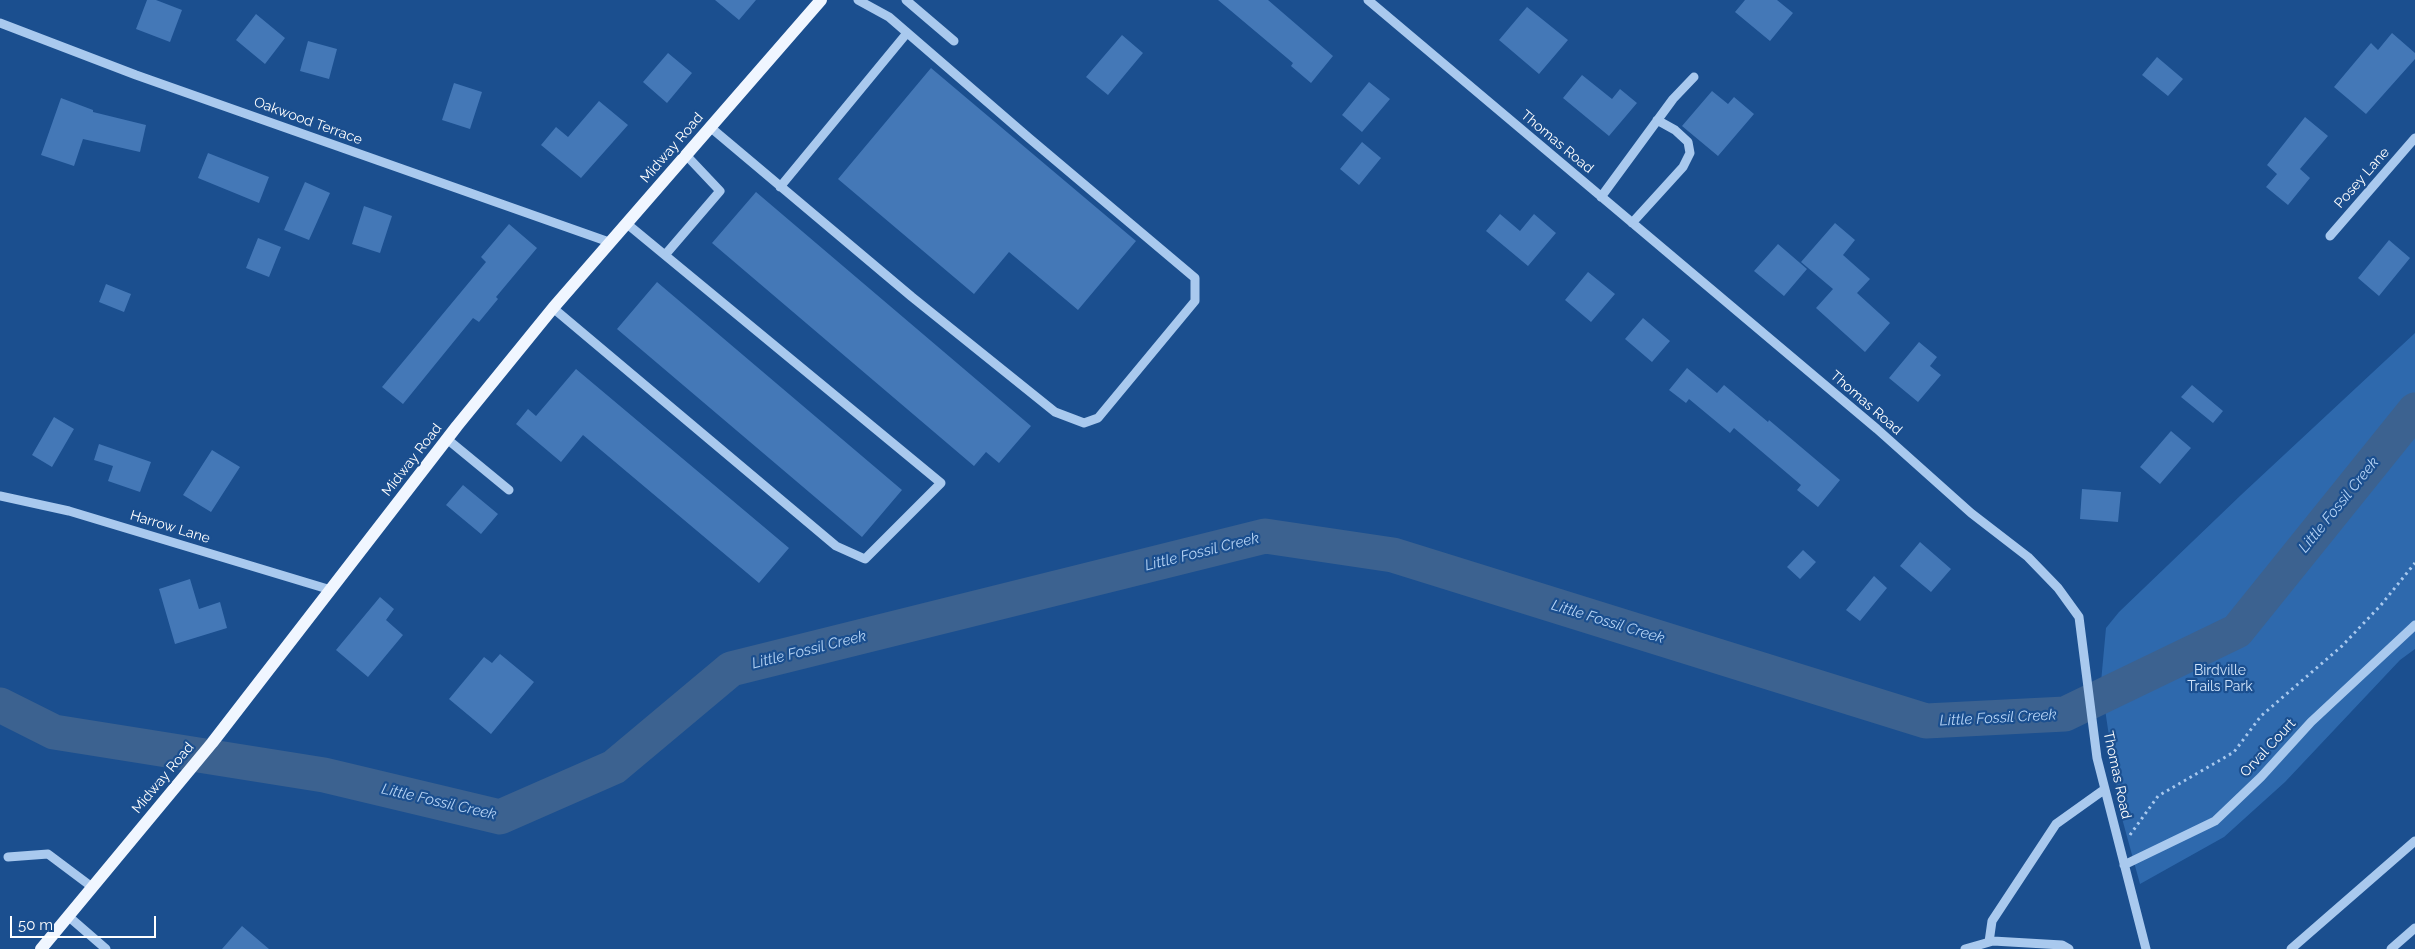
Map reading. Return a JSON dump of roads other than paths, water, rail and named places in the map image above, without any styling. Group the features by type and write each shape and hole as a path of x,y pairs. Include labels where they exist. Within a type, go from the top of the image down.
{"main road":[{"name":"Midway Road","path":"41,949 247,697 447,439 553,308 820,0"}],"street":[{"path":"710,126 780,187 1055,412 1084,423 1098,418 1195,301 1195,278 889,17 858,0"},
{"path":"906,0 954,41"},
{"name":"Thomas Road","path":"1368,0 1379,4 1601,197 1877,429 1971,513 2028,557 2058,588 2079,617 2095,742 2105,790 2146,949"},
{"name":"Oakwood Terrace","path":"0,23 146,78 609,242"},
{"path":"780,187 907,33"},
{"path":"1601,197 1657,120 1694,77"},
{"path":"1632,223 1683,167 1690,153 1688,142 1675,130 1657,120"},
{"name":"Posey Lane","path":"2330,236 2415,138"},
{"path":"665,254 720,191 686,155"},
{"path":"553,308 836,546 865,559 941,483 626,223"},
{"path":"447,439 509,490"},
{"name":"Harrow Lane","path":"0,496 69,511 331,590"},
{"name":"Orval Court","path":"2124,865 2215,821 2261,777 2311,722 2415,625"},
{"path":"1989,942 1992,922 2056,824 2105,790"},
{"path":"2292,949 2415,841"},
{"path":"8,857 48,854 92,887"},
{"path":"68,916 106,949"},
{"path":"2391,949 2415,928"},
{"path":"1964,949 1989,942 2062,945 2069,949"}],"waterway":[{"name":"Little Fossil Creek","path":"0,705 54,732 324,775 500,817 614,767 731,669 1265,536 1393,555 1926,721 2065,714 2237,631 2415,410"}],"park label":[{"name":"Birdville Trails Park","path":"2220,680"}]}
